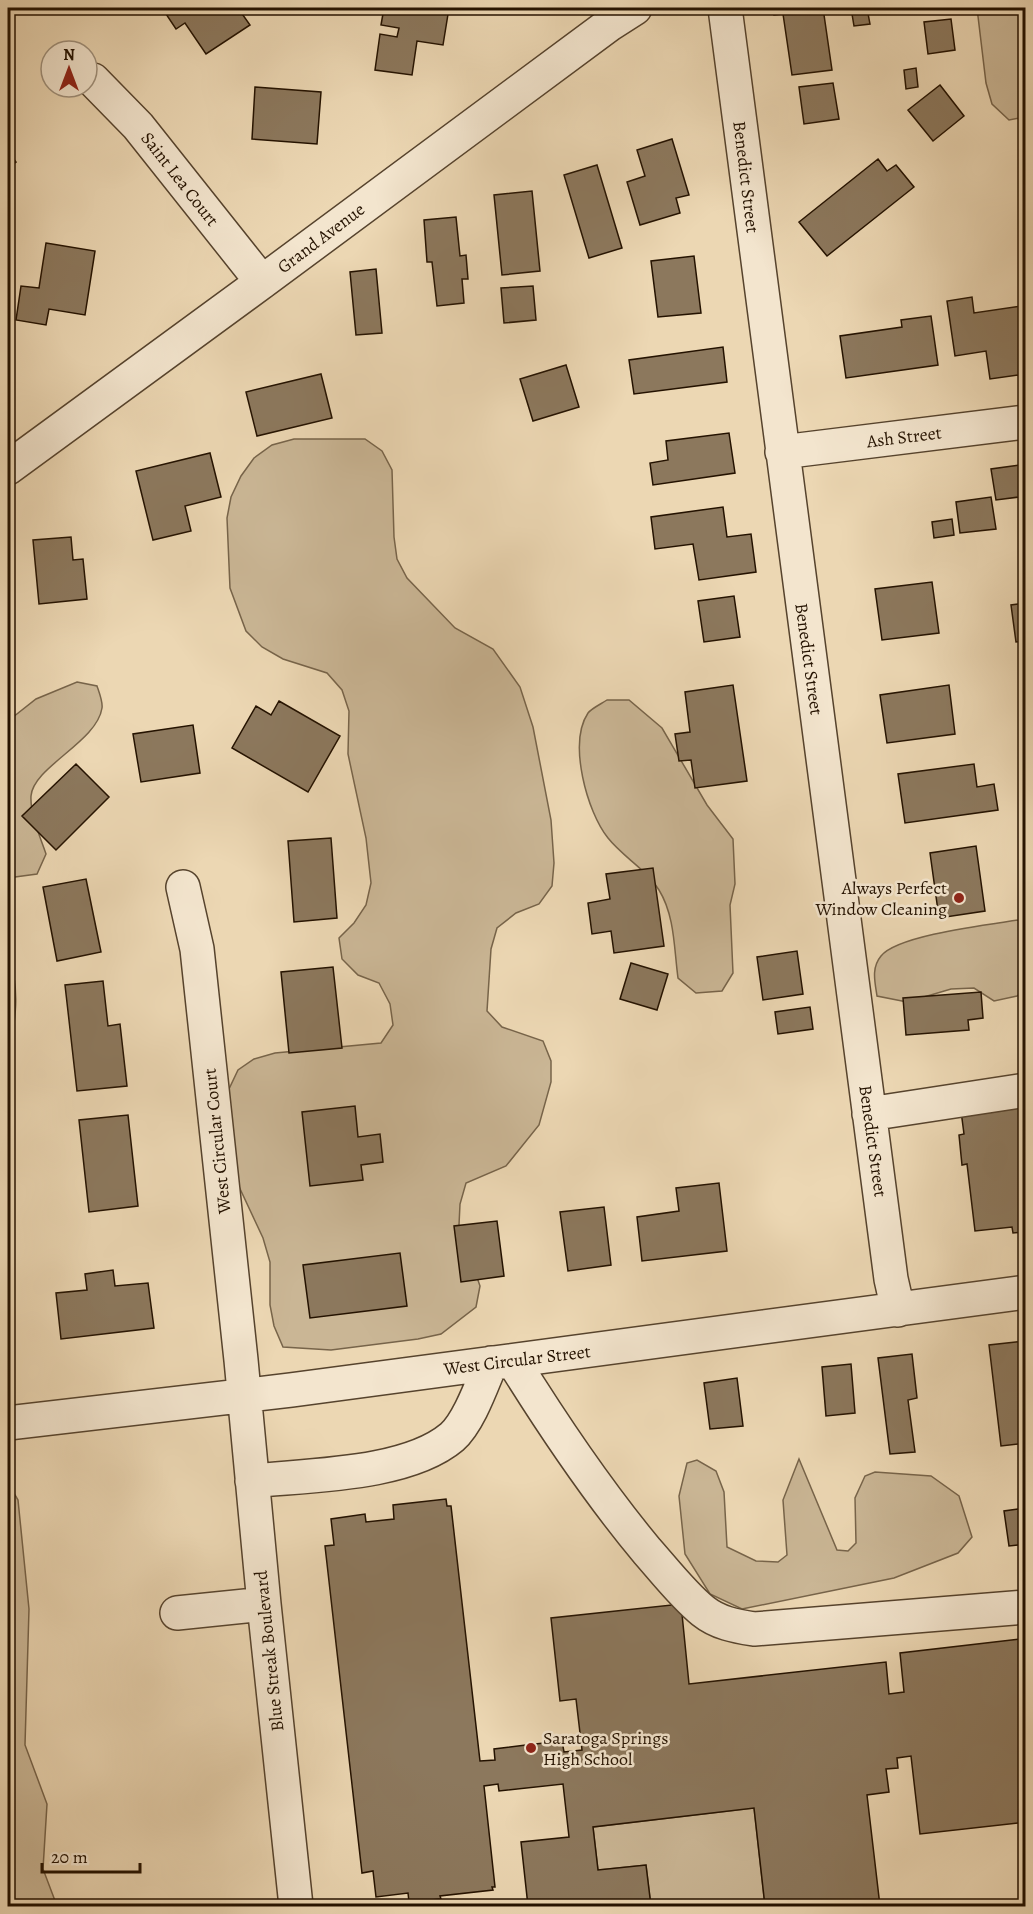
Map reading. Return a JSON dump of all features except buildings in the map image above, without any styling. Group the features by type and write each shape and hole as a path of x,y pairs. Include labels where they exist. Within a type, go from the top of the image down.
{"street":[{"name":"Benedict Street","path":"724,8 891,1279 898,1310"},
{"name":"Grand Avenue","path":"8,468 262,282 614,13"},
{"name":"Saint Lea Court","path":"99,86 138,126 262,282"},
{"name":"Ash Street","path":"782,452 1026,422"},
{"name":"West Circular Court","path":"183,887 196,949 244,1395"},
{"path":"869,1114 1026,1090"},
{"name":"West Circular Street","path":"8,1422 244,1395 1026,1292"},
{"path":"252,1481 376,1468 423,1456 454,1436 502,1362 622,1520 665,1572 703,1611 728,1625 754,1629 1026,1607"},
{"name":"Blue Streak Boulevard","path":"244,1395 296,1906"},
{"path":"177,1613 264,1604"}],"shaded area":[{"path":"977,8 1025,8 1025,117 1009,120 992,104 986,83"},
{"path":"294,439 365,439 382,451 392,470 397,559 407,578 455,628 493,649 520,687 533,727 551,820 554,863 552,886 539,904 516,913 497,928 491,949 487,1011 502,1027 543,1041 551,1061 551,1082 539,1125 506,1166 466,1183 460,1204 459,1225 480,1286 476,1307 441,1334 331,1350 283,1347 274,1326 270,1305 270,1262 263,1238 235,1178 228,1135 229,1089 238,1070 254,1059 275,1053 381,1043 393,1025 390,1004 379,983 358,975 342,959 339,938 354,923 366,905 371,883 366,838 348,754 349,711 342,690 327,673 283,659 262,647 246,631 230,588 227,518 231,497 241,476 254,458 272,445"},
{"path":"77,682 97,686 102,708 98,720 89,732 53,764 34,785 31,796 32,811 46,854 37,874 15,877 8,881 8,721 36,699"},
{"path":"607,700 629,700 662,728 707,805 733,839 735,884 730,905 733,973 722,991 696,993 678,978 673,933 668,911 659,890 648,876 608,838 593,812 580,759 582,726 588,713"},
{"path":"1025,919 1025,991 1017,996 994,1001 974,988 951,989 907,1002 877,996 874,975 876,965 881,956 891,948 927,936"},
{"path":"8,955 16,992 15,1018 9,1056"},
{"path":"799,1459 837,1550 848,1551 856,1543 855,1498 865,1476 875,1472 931,1476 959,1496 972,1537 958,1553 894,1578 742,1609 710,1594 685,1554 679,1496 687,1463 697,1460 716,1471 724,1492 727,1547 756,1561 778,1562 787,1555 783,1500"},
{"path":"8,1483 18,1500 29,1609 25,1745 47,1804 43,1869 57,1906 8,1906"},
{"path":"754,1808 765,1906 651,1906 646,1865 598,1870 593,1827"}],"place":[{"name":"Always Perfect Window Cleaning","path":"959,898"},
{"name":"Saratoga Springs High School","path":"531,1748"}]}
